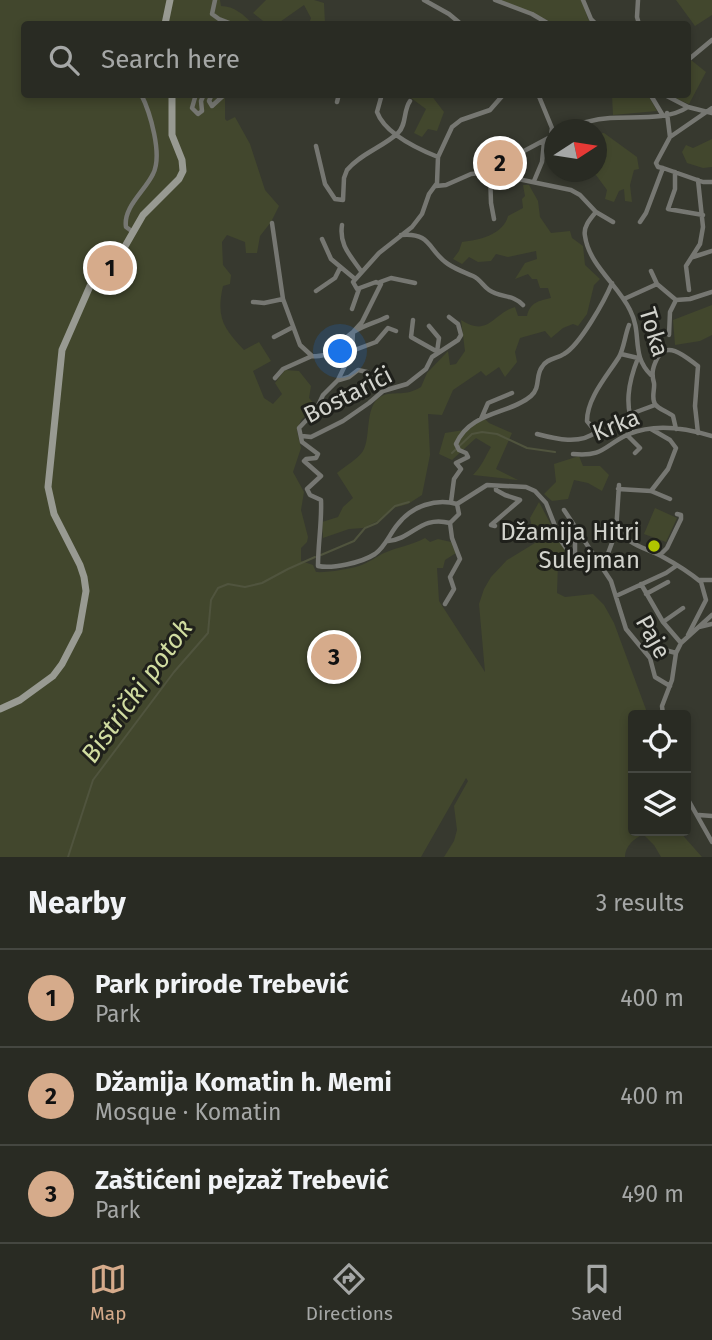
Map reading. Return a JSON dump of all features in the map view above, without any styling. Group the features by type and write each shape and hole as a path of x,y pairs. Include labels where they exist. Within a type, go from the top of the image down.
{"main road":[{"path":"166,21 170,0"},
{"path":"0,709 20,700 53,676 79,631 86,592 84,578 54,514 48,487 62,350 90,286 116,262 143,215 179,179 183,171 182,160 172,135 172,98"}],"street":[{"path":"215,0 212,13 224,21"},
{"path":"424,0 449,13 458,21"},
{"path":"495,0 544,21"},
{"path":"583,0 593,21"},
{"path":"638,0 638,21"},
{"path":"691,58 710,42 712,49"},
{"path":"133,232 126,226 127,214 152,177 157,163 151,121 142,98"},
{"path":"195,98 192,108 198,114 202,110 202,98"},
{"path":"210,98 212,106 221,98"},
{"path":"337,102 338,98"},
{"path":"381,98 378,117 396,134 438,157"},
{"path":"415,283 391,278 359,289 353,286 361,271 412,227 422,214 429,194 436,186 438,157 445,138 456,122 490,110 500,98"},
{"path":"540,98 548,119"},
{"path":"653,98 665,114 670,137"},
{"path":"671,98 688,107 711,111"},
{"path":"316,146 325,184 335,200 342,201 345,198 346,170 396,134 401,128 405,109 410,101"},
{"path":"594,119 665,114 688,107"},
{"path":"711,111 670,137 657,160 657,165 698,180 712,181"},
{"path":"501,171 509,159 544,141"},
{"path":"534,181 544,151"},
{"path":"640,222 663,168"},
{"path":"436,186 446,185 471,174 501,171 508,177 576,192 596,212 613,222"},
{"path":"490,172 494,219"},
{"path":"675,172 675,189 668,209 703,215"},
{"path":"689,290 686,266 700,244 703,215 698,180"},
{"name":"Toka","path":"596,212 587,225 584,236 590,250 624,299 634,320 638,358 651,375 654,386 653,400 656,405"},
{"path":"272,223 283,299 300,345 312,356"},
{"path":"342,225 340,235 343,246 361,271"},
{"path":"400,235 420,236 430,242 445,262 474,276 489,290 512,297 523,305"},
{"path":"322,239 331,258 355,279"},
{"path":"692,257 712,251"},
{"path":"316,291 335,278 340,268"},
{"path":"651,271 656,284 676,300 691,299 712,292"},
{"name":"Bostarići","path":"380,282 362,321 353,332 352,351 338,380 324,395 316,410 301,424 299,432 302,436 311,437 336,425 383,391 407,384 419,375 437,352 458,340 461,335 458,324 449,317"},
{"path":"387,541 403,538 425,523 450,523 459,514 454,503 454,479 461,469 456,463 468,457 458,449 457,441 462,434 492,412 523,402 537,389 543,364 564,354 580,337 606,299 612,283"},
{"path":"624,299 656,284"},
{"path":"352,309 359,289"},
{"path":"253,302 283,299"},
{"name":"Toka","path":"669,335 670,312 676,300"},
{"path":"275,378 283,369 312,356 326,354 342,344 353,332 387,317"},
{"path":"413,320 411,337 437,352 439,338 429,326"},
{"path":"537,434 561,440 581,440 596,432 587,421 588,411 600,386 621,354 629,326"},
{"path":"274,337 293,327"},
{"path":"352,351 376,342 388,328 396,331"},
{"name":"Toka","path":"651,375 662,350 674,349 698,366 695,406 698,433"},
{"path":"621,354 638,358 629,387 628,415 635,432"},
{"path":"338,380 349,377 358,370 367,372"},
{"path":"480,420 488,403 512,393"},
{"path":"628,415 656,405 673,416 676,429"},
{"path":"651,428 676,445 668,468 651,491"},
{"name":"Krka","path":"573,454 598,453 627,435 651,428 676,429 712,436"},
{"path":"627,435 639,447 635,453"},
{"path":"302,436 302,442 318,455 304,461 321,476 307,489 310,495 321,500 323,517 318,535 319,568 352,563 374,555 398,524 416,509 439,501 454,503 479,492 487,485 526,487 541,496 551,512 561,541 571,555 575,554 575,540 581,539"},
{"path":"495,526 491,525 520,500 499,492 496,486"},
{"path":"603,568 617,526 619,487 651,491 670,499"},
{"name":"Paje","path":"564,510 603,568 616,596 626,629 650,658 655,677 670,686"},
{"path":"660,555 667,548 681,519 681,515 677,514"},
{"path":"445,604 454,589 450,577 460,559 450,523"},
{"path":"617,526 622,535 636,546 660,555 698,579 712,580"},
{"name":"Paje","path":"616,596 676,566"},
{"name":"Paje","path":"688,635 705,600 704,588 698,579"},
{"path":"646,594 668,582"},
{"name":"Paje","path":"641,584 663,622 681,643"},
{"path":"663,622 682,608"},
{"path":"662,710 676,653 681,643 712,615"},
{"path":"696,628 712,624"},
{"path":"645,652 647,645 676,653"},
{"path":"691,803 712,842"},
{"path":"699,815 712,816"}],"green space":[{"path":"0,0 220,0 221,6 234,9 250,21 21,21 21,98 225,98 225,119 227,121 235,117 250,144 265,190 279,206 260,236 257,253 246,253 245,242 227,235 222,242 223,265 231,275 230,284 223,286 221,297 223,321 244,350 259,342 271,361 253,371 264,398 273,404 282,394 275,383 285,370 299,371 311,386 309,398 316,406 301,420 297,431 301,448 293,472 304,492 301,510 308,537 301,548 301,561 313,565 316,572 331,571 359,566 384,553 425,538 430,542 438,539 451,542 456,553 445,560 443,568 437,568 439,601 485,672 479,604 491,577 507,560 535,543 530,518 539,502 557,536 571,538 570,559 558,564 557,593 565,597 593,594 604,605 614,623 646,710 628,710 628,836 640,836 631,843 625,857 444,857 454,841 457,830 454,806 468,781 466,778 421,857 0,857"},
{"path":"266,0 314,0 324,3 325,21 310,21 304,5 281,21 263,21 253,13"},
{"path":"501,0 582,0 590,21 549,21"},
{"path":"676,0 712,0 712,15 695,26"},
{"path":"691,60 706,72 689,104 674,98 691,98"},
{"path":"411,98 433,98 444,112 437,131 428,129 422,137 414,133 426,109"},
{"path":"612,98 650,98 657,111 613,115"},
{"path":"607,135 637,157 639,169 634,170 630,185 632,202 625,201 624,189 619,191 614,202 605,199 607,190 601,182 607,182"},
{"path":"712,139 712,167 703,168 687,163 682,152 686,145 693,148"},
{"path":"523,185 529,185 538,201 540,217 551,233 570,231 572,238 583,246 585,265 600,279 594,285 587,314 578,326 573,324 563,328 551,338 545,331 520,338 515,352 517,362 505,377 499,367 486,376 481,371 453,390 442,415 428,414 430,455 422,495 408,504 393,508 380,520 363,528 349,529 323,538 322,522 338,517 343,507 353,498 337,473 363,451 370,412 377,399 421,387 427,373 448,351 450,365 456,364 465,351 461,320 470,325 485,325 515,307 518,316 527,316 533,305 551,298 548,288 540,288 537,279 532,279 528,274 515,279 525,263 537,259 536,251 508,257 496,254 491,261 478,262 469,257 462,264 453,259 462,242 496,232 508,216 523,208"},
{"path":"712,305 712,335 700,341 675,345 673,320"},
{"path":"481,415 489,423 512,433 496,469 518,480 473,475 491,447 476,438 452,460 439,454 445,433 470,429"},
{"path":"579,456 583,466 600,466 609,475 602,491 588,483 574,480 568,499 552,501 544,494 556,482 554,464"},
{"path":"655,508 677,518 666,542 644,534"},
{"path":"645,836 683,836 702,857 661,857"}],"waterway":[{"name":"Bistrički potok","path":"452,453 472,434 482,432 497,434 527,448 555,452"},
{"name":"Bistrički potok","path":"321,555 354,541 365,528 377,523 395,506 409,502"},
{"name":"Bistrički potok","path":"68,857 93,780 174,672 208,633 211,600 218,588 228,584 245,587 262,583 315,557"}],"place":[{"name":"Džamija Komatin h. Memi","path":"500,163"},
{"name":"Park prirode Trebević","path":"110,268"},
{"name":"Džamija Hitri Sulejman","path":"654,546"},
{"name":"Zaštićeni pejzaž Trebević","path":"334,657"}]}
